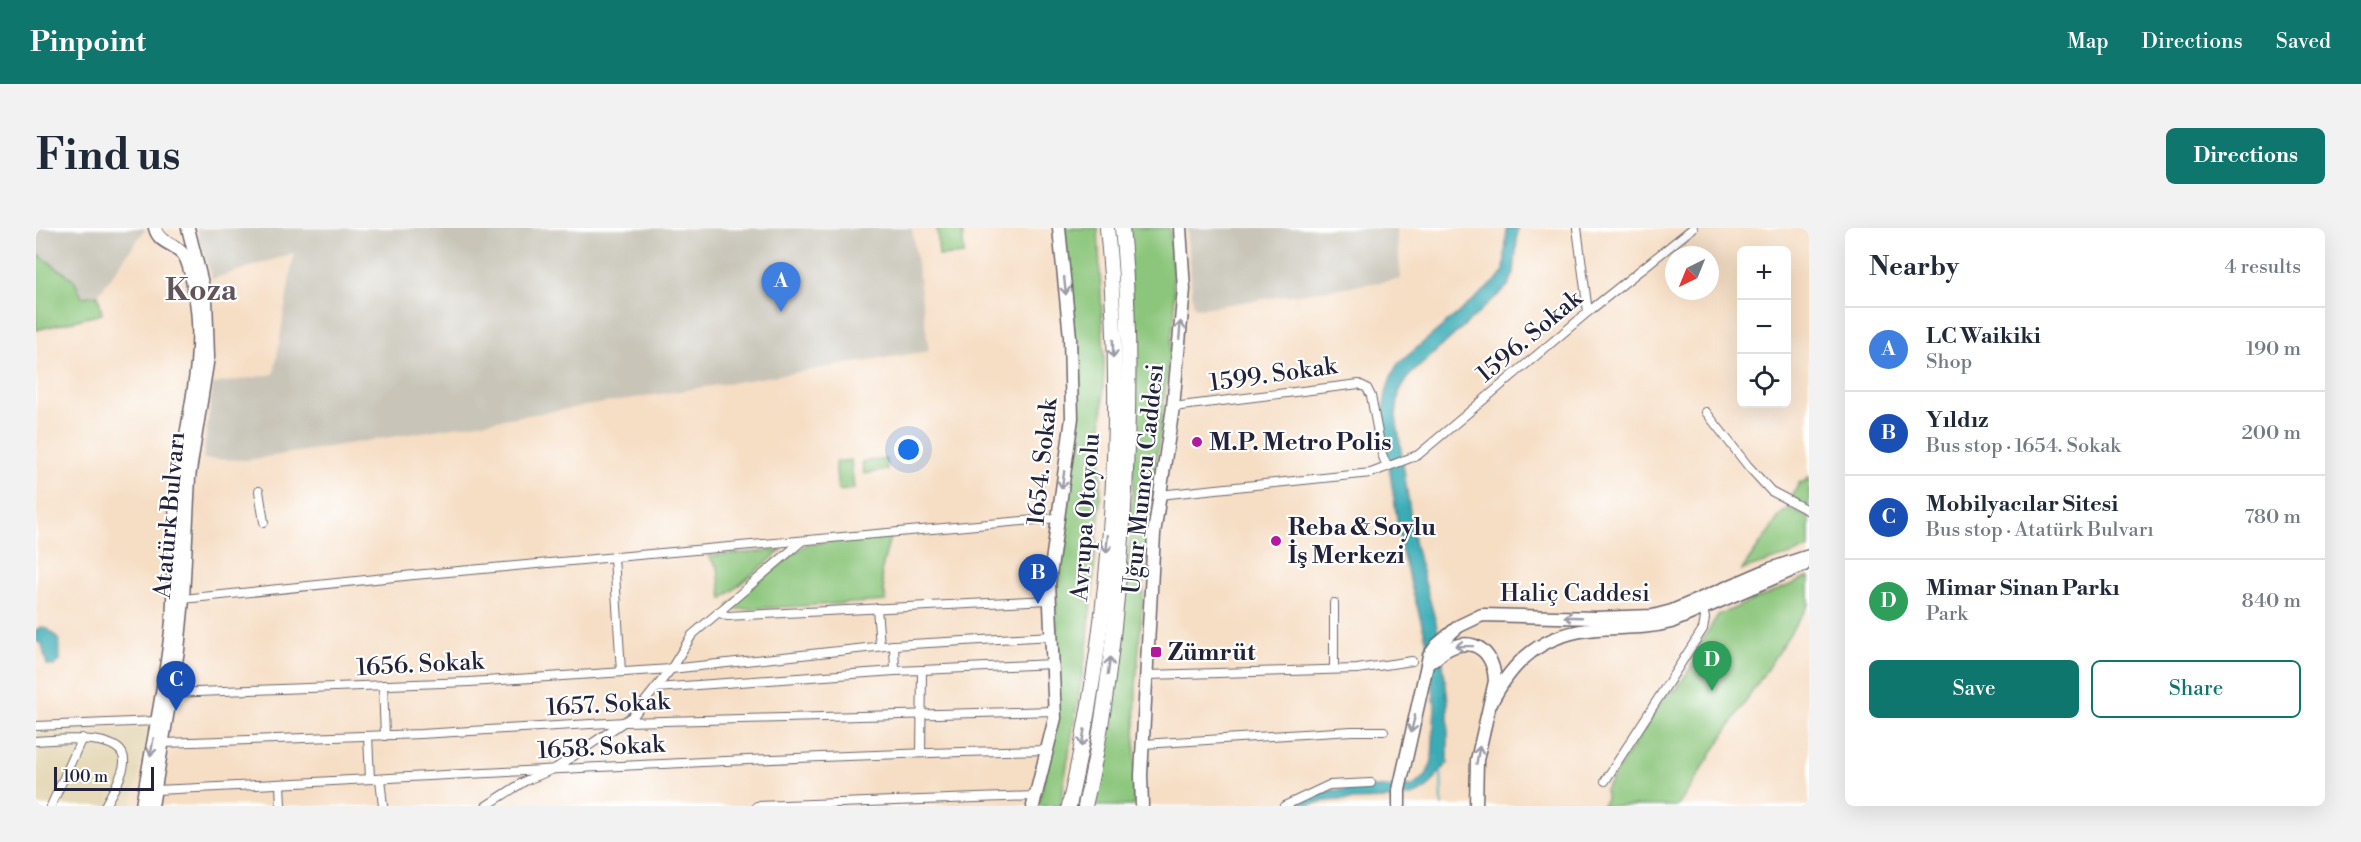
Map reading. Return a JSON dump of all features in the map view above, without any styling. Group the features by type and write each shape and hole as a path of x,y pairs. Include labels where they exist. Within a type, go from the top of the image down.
{"highway":[{"name":"Avrupa Otoyolu","path":"1069,806 1095,661 1108,532 1114,380 1107,228"},
{"name":"Avrupa Otoyolu","path":"1085,806 1112,650 1125,505 1128,355 1122,228"}],"main road":[{"name":"Atatürk Bulvarı","path":"155,228 164,242 178,249 184,256 191,279 201,373"},
{"name":"Atatürk Bulvarı","path":"164,242 172,243 181,239 187,228"},
{"name":"Atatürk Bulvarı","path":"142,806 172,621 187,436 208,342 206,299 187,228"},
{"name":"1654. Sokak","path":"1034,801 1048,750 1055,711 1049,600 1057,518 1072,418 1070,337 1059,228"},
{"name":"Uğur Mumcu Caddesi","path":"1142,806 1154,534 1173,407 1184,289 1180,228"},
{"name":"Atatürk Bulvarı","path":"152,806 164,743 183,599 182,500"},
{"name":"Haliç Caddesi","path":"1399,806 1399,790 1429,656 1458,626 1482,615 1596,618 1653,616 1672,611 1770,569 1809,556"},
{"name":"Haliç Caddesi","path":"1490,705 1500,684 1520,659 1537,646 1564,635 1595,629 1653,627 1703,609 1809,564"},
{"path":"1426,667 1443,650 1456,644 1478,646 1484,650 1494,667 1495,681 1477,760 1476,806"}],"street":[{"path":"1577,228 1587,312"},
{"name":"1596. Sokak","path":"1159,495 1371,473 1418,455 1587,312 1693,228"},
{"name":"1599. Sokak","path":"1173,407 1359,384 1366,388 1371,396 1382,454 1387,467"},
{"path":"1706,412 1748,466 1771,491 1809,511"},
{"path":"259,491 264,522"},
{"path":"183,599 614,557 1057,518"},
{"path":"486,806 525,781 556,768 625,722 638,711 671,669 692,634 803,540"},
{"path":"614,557 621,672"},
{"path":"717,612 727,616 1049,600"},
{"path":"1334,603 1334,669"},
{"path":"877,608 880,646"},
{"path":"1605,781 1703,629 1706,618 1703,609"},
{"name":"1656. Sokak","path":"171,693 383,685 671,669 880,646 1052,636"},
{"path":"894,645 895,671"},
{"path":"1147,675 1357,669 1412,661"},
{"path":"656,688 895,671 1053,664"},
{"path":"921,753 922,670"},
{"path":"383,685 385,735"},
{"name":"1657. Sokak","path":"164,743 368,736 625,722 1055,711"},
{"path":"36,726 156,721"},
{"path":"1143,744 1384,731"},
{"path":"368,736 370,779"},
{"path":"36,741 82,738 108,744 119,751 124,758 123,768 105,806"},
{"path":"51,806 82,738"},
{"name":"1658. Sokak","path":"155,790 556,768 1048,750"},
{"path":"380,778 383,806"},
{"path":"1284,806 1329,785 1371,783"},
{"path":"280,784 281,806"},
{"path":"757,806 1034,801"}],"shaded area":[{"path":"36,228 146,228 98,295 82,298 74,280 36,253"},
{"path":"196,228 912,228 929,351 248,460 203,459 213,384 274,374 294,253 212,279"},
{"path":"1187,228 1396,228 1401,279 1202,308 1196,307 1193,304"},
{"path":"148,728 132,806 36,806 36,731"}],"green space":[{"path":"937,228 962,228 964,254 939,256"},
{"path":"1064,228 1098,228 1104,360 1100,505 1087,647 1060,806 1038,806 1057,721 1056,584 1077,419"},
{"path":"1127,228 1170,228 1175,310 1149,521 1136,686 1134,806 1092,806 1118,641 1132,502 1134,384"},
{"path":"36,253 74,280 82,297 98,295 102,314 36,330"},
{"path":"886,459 887,470 864,474 862,462"},
{"path":"851,460 854,489 838,491 835,462"},
{"path":"1809,477 1809,507 1794,499 1793,495 1799,483 1806,481"},
{"path":"1789,509 1809,518 1809,549 1742,570 1781,514"},
{"path":"890,537 881,572 886,601 731,610 729,608 729,605 807,544"},
{"path":"782,550 722,599 718,568 708,556"},
{"path":"1809,577 1809,604 1678,806 1601,806 1606,799 1605,790 1668,692 1676,690 1703,649 1701,642 1718,615"}],"water":[{"path":"1507,228 1518,228 1514,273 1508,286 1410,375 1399,392 1396,416 1415,546 1439,634 1448,701 1448,763 1427,788 1415,795 1391,799 1327,801 1296,806 1311,795 1324,791 1413,786 1426,776 1432,761 1435,706 1427,642 1402,552 1383,426 1385,402 1388,386 1398,364 1498,279 1504,271"},
{"path":"41,627 47,628 59,640 60,661 54,666 47,665 42,644 36,641 36,630"}],"waterway":[{"path":"1441,767 1442,806"}],"place":[{"name":"LC Waikiki","path":"781,312"},
{"name":"M.P. Metro Polis","path":"1197,442"},
{"name":"Reba & Soylu İş Merkezi","path":"1276,541"},
{"name":"Yıldız","path":"1038,604"},
{"name":"Zümrüt","path":"1156,652"},
{"name":"Mimar Sinan Parkı","path":"1712,691"},
{"name":"Mobilyacılar Sitesi","path":"176,711"}],"district":[{"name":"Koza","path":"201,290"}]}
